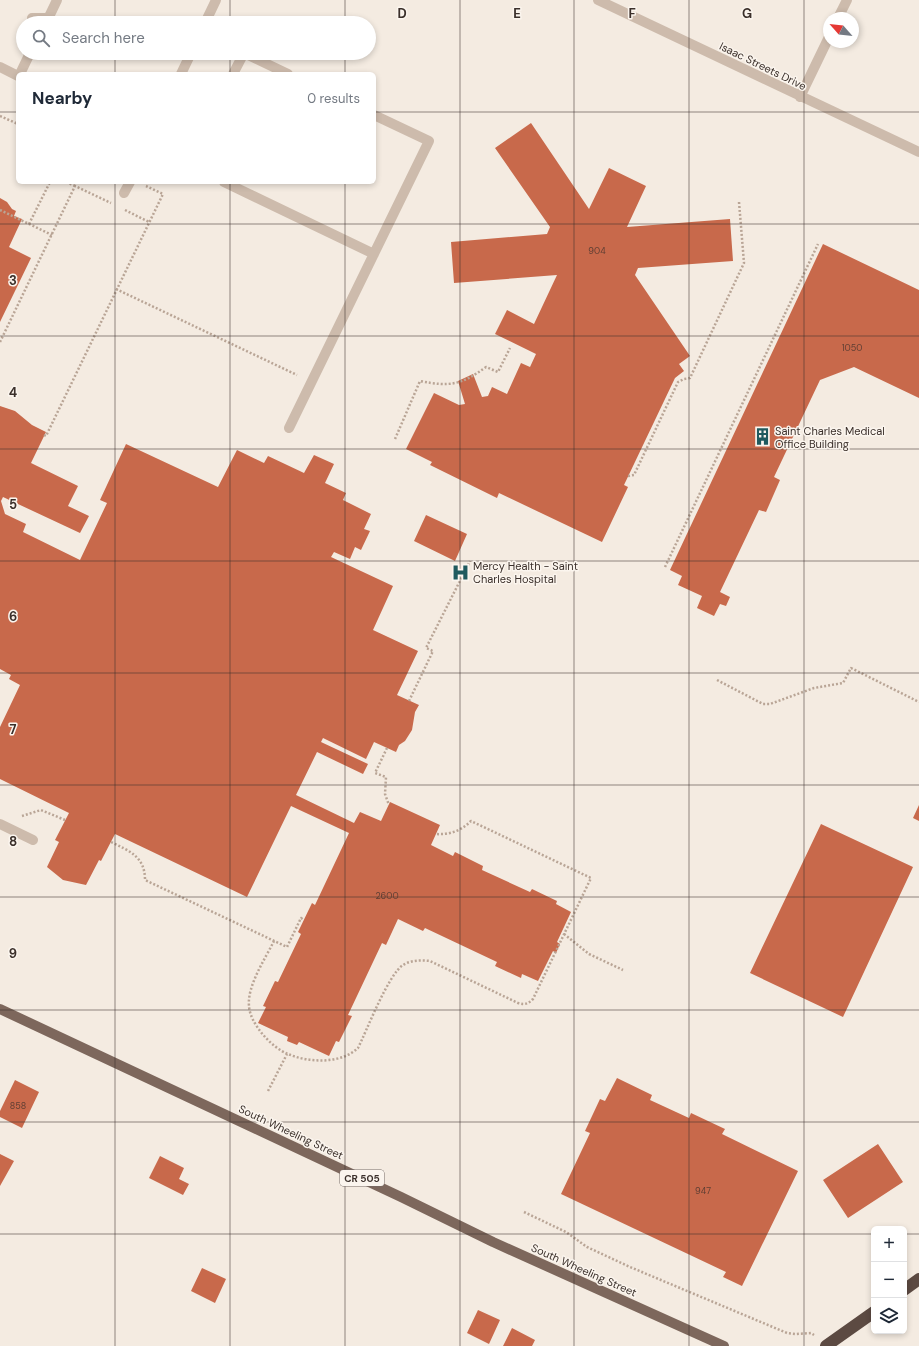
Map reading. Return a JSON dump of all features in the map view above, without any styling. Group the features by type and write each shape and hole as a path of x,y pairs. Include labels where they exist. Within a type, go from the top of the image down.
{"highway":[{"path":"907,1288 919,1279"},
{"path":"829,1344 871,1314"}],"main road":[{"name":"South Wheeling Street","path":"0,1008 401,1197 493,1242 724,1346"}],"street":[{"path":"49,16 57,0"},
{"path":"208,16 216,0"},
{"name":"Isaac Streets Drive","path":"598,0 919,152"},
{"path":"841,12 847,0"},
{"path":"800,96 824,48"},
{"path":"20,72 26,60"},
{"path":"182,72 188,60"},
{"path":"234,72 240,60"},
{"path":"259,60 284,72"},
{"path":"0,67 16,74"},
{"path":"289,428 429,141 376,116"},
{"path":"124,193 129,184"},
{"path":"228,184 374,254"},
{"path":"0,824 32,840"}],"path":[{"path":"0,116 16,123"},
{"path":"29,224 49,184"},
{"path":"70,184 114,204"},
{"path":"44,435 46,436 163,194 144,185"},
{"path":"0,342 75,186"},
{"path":"628,476 634,475 678,382 690,378 744,263 738,202"},
{"path":"121,208 149,222"},
{"path":"0,210 52,235"},
{"path":"665,567 818,244"},
{"path":"116,289 301,377"},
{"path":"395,439 420,382 435,385 450,384 471,378 486,367 498,372 510,348"},
{"path":"409,701 433,651 426,648 470,561"},
{"path":"717,680 764,704 770,704 814,688 843,683 851,668 919,702"},
{"path":"387,748 375,773 386,777 385,794 389,805"},
{"path":"17,814 23,816 41,810 65,820"},
{"path":"274,941 250,992 249,1008 251,1016 261,1032 274,1045 287,1054 302,1058 326,1060 339,1059 358,1048 393,976 403,966 416,961 430,961 518,1003 523,1005 529,1003 533,999 591,878 471,821 466,827 458,831 445,834 436,834"},
{"path":"111,842 139,859 145,873 145,880 287,947 301,918 304,920"},
{"path":"564,934 589,954 623,970"},
{"path":"268,1091 287,1054"},
{"path":"524,1212 566,1232 587,1247 630,1267 786,1332 795,1334 811,1333 829,1344"}],"building":[{"path":"531,123 589,209 609,168 646,186 627,227 730,219 733,261 638,268 635,275 690,356 679,364 684,371 675,378 624,485 628,487 602,542 499,493 497,498 430,465 432,462 406,449 434,393 459,405 465,404 458,381 473,374 482,397 488,396 492,387 507,394 521,363 530,367 536,354 495,334 507,310 534,324 557,275 454,283 451,242 547,234 550,227 495,148"},
{"path":"0,198 7,202 12,209 16,211 14,216 22,219 9,247 31,258 0,322"},
{"name":"Saint Charles Medical Office Building","path":"823,244 919,290 919,398 854,367 820,380 774,477 780,480 766,512 759,510 720,592 730,597 726,606 720,604 714,616 697,608 702,596 678,585 682,576 670,570"},
{"path":"0,406 15,411 32,425 46,432 31,463 78,486 68,506 89,516 80,533 3,497 1,501 5,514 26,524 23,532 80,560 107,503 100,500 126,444 218,487 237,450 264,463 268,456 304,473 314,455 334,464 325,483 346,493 343,500 371,514 364,529 370,531 361,550 355,547 350,559 334,552 331,557 393,586 373,630 418,651 397,695 419,705 415,712 412,730 405,741 399,745 396,752 374,742 366,759 323,738 321,742 368,764 363,774 317,752 296,795 354,823 360,812 381,821 390,802 440,825 431,845 453,856 455,852 483,866 482,870 530,892 532,889 557,901 556,904 571,912 557,942 560,944 556,953 553,951 538,981 522,974 521,978 495,966 497,962 425,928 423,931 398,919 386,945 382,943 348,1015 352,1016 339,1042 336,1041 329,1056 299,1042 297,1045 287,1041 288,1037 258,1023 266,1007 263,1006 275,981 278,982 301,934 298,932 312,903 315,905 349,833 291,806 247,897 115,834 86,885 63,880 47,867 59,842 55,840 69,813 0,779 0,727 20,685 9,679 11,675 0,669"},
{"path":"426,515 467,534 455,561 414,541"},
{"path":"919,805 919,821 913,818"},
{"path":"821,824 913,867 843,1017 750,973"},
{"path":"617,1078 652,1095 650,1100 689,1118 691,1113 725,1129 722,1134 798,1171 742,1286 723,1277 726,1272 561,1194 590,1133 585,1131 600,1099 605,1101"},
{"path":"15,1080 39,1092 22,1128 0,1117 0,1111"},
{"path":"878,1144 903,1182 848,1218 823,1180"},
{"path":"0,1154 14,1161 0,1186"},
{"path":"160,1156 184,1168 179,1179 189,1184 183,1195 149,1178"},
{"path":"202,1268 226,1279 215,1303 191,1291"},
{"path":"478,1310 500,1320 489,1344 467,1333"},
{"path":"512,1328 535,1340 532,1346 503,1346"}],"place":[{"name":"Saint Charles Medical Office Building","path":"762,437"},
{"name":"Mercy Health - Saint Charles Hospital","path":"460,572"}]}
